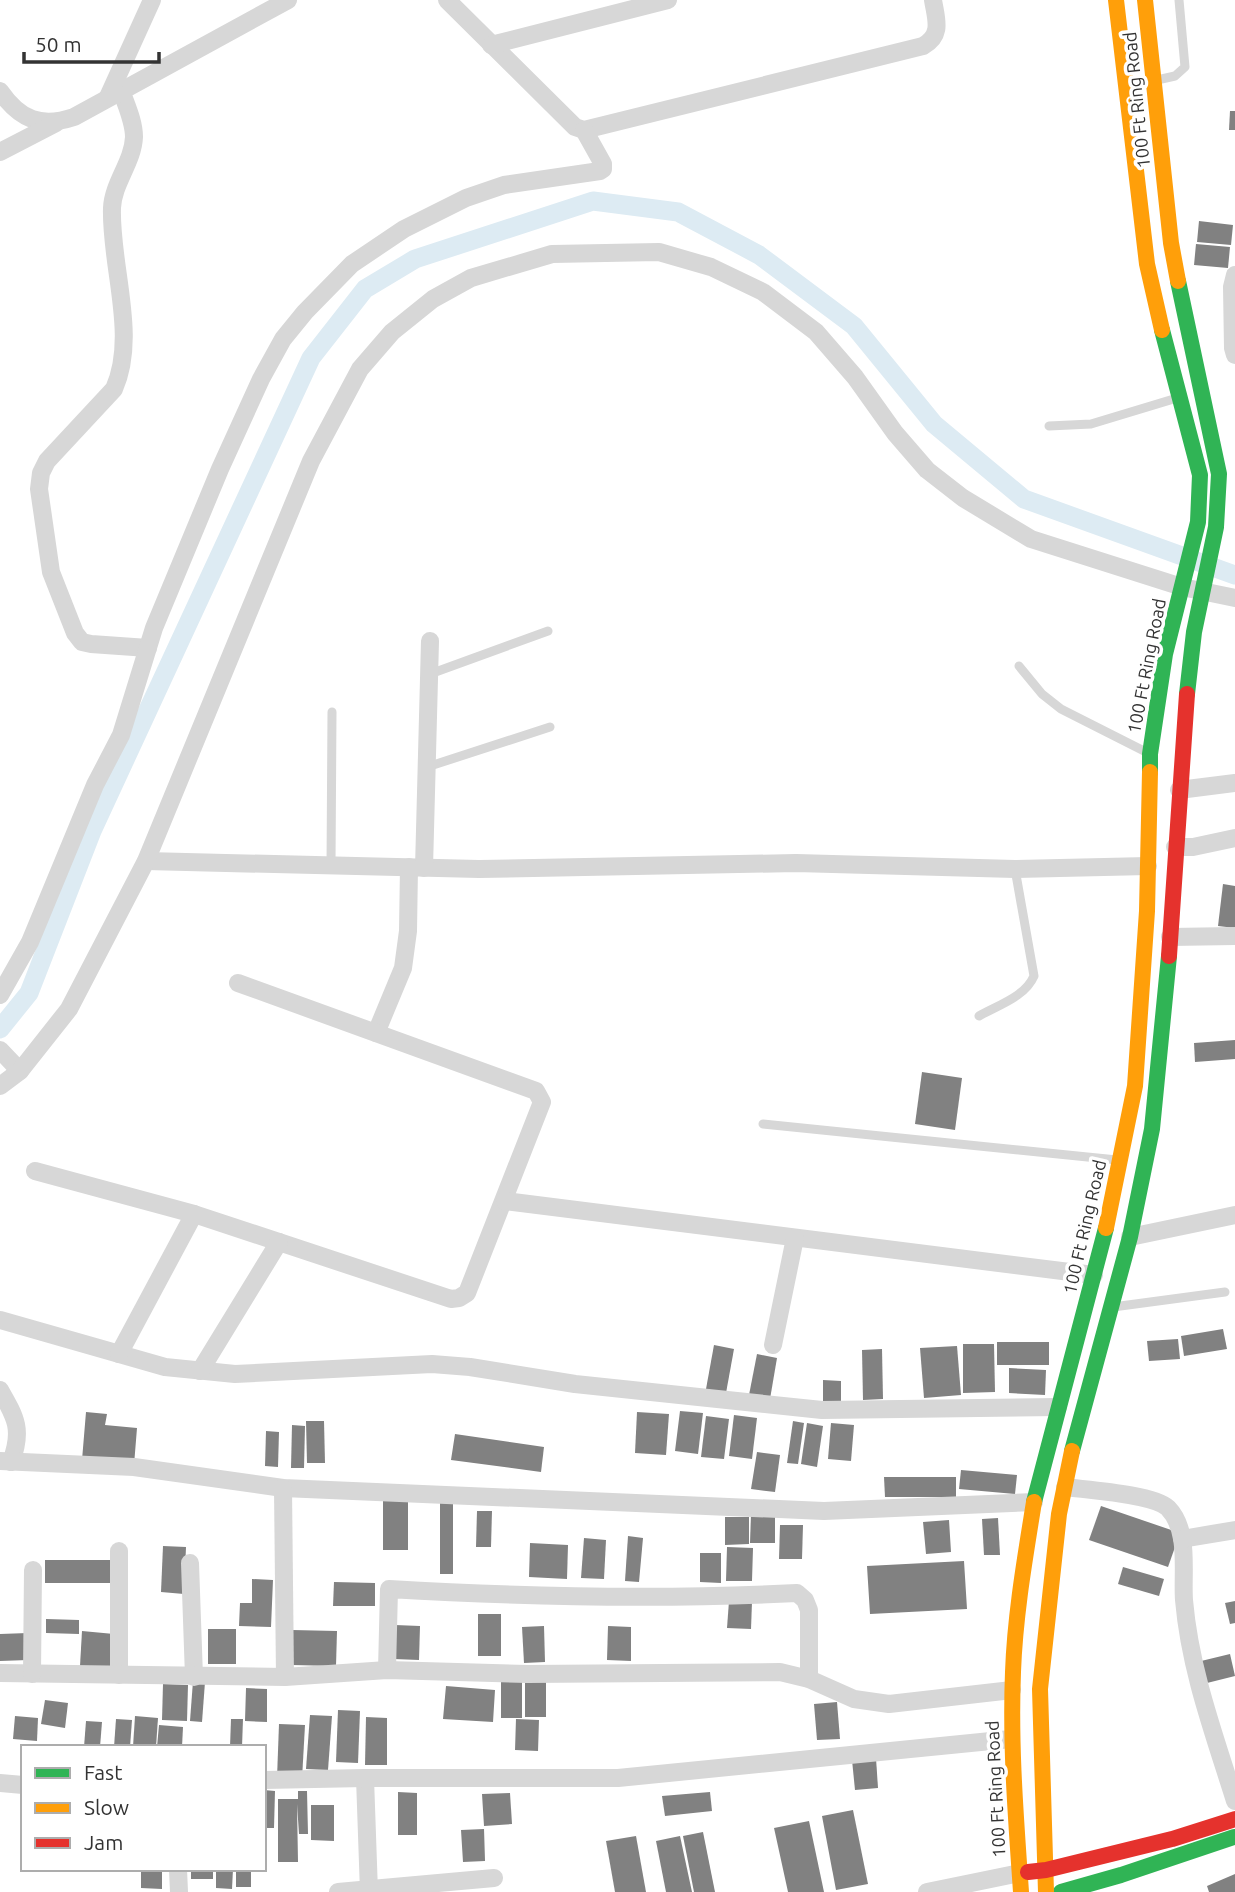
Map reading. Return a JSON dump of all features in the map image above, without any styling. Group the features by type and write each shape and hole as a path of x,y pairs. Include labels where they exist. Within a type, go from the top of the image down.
{"main road":[{"name":"100 Ft Ring Road","path":"1021,1892 1012,1739 1012,1690 1021,1594 1034,1502 1094,1275 1135,1086 1148,866 1150,754 1165,654 1198,522 1200,475 1147,264 1116,0"},
{"name":"100 Ft Ring Road","path":"1145,0 1171,243 1182,306 1227,473 1204,584"},
{"path":"1046,1892 1040,1689 1056,1540 1077,1426 1130,1237 1152,1129 1170,937 1186,695 1194,632 1204,584"},
{"path":"1020,1873 1046,1870 1172,1839 1235,1819"},
{"path":"1061,1892 1235,1837"}],"street":[{"path":"114,94 152,0"},
{"path":"0,152 74,117 288,0"},
{"path":"447,0 575,127 584,130 923,46 935,38 938,31 933,0"},
{"path":"491,45 668,0"},
{"path":"0,91 18,111 30,118 57,123"},
{"path":"114,94 132,123 134,136 112,203 111,234 121,303 123,352 120,376 114,389 47,461 41,473 39,489 51,572 75,633 82,642 91,644 148,648"},
{"path":"0,995 30,942 95,785 121,735 148,648 220,469 261,379 283,339 352,264 404,229 467,198 504,185 603,169 603,164 584,130"},
{"path":"0,1086 10,1060 69,1009 146,861 311,461 360,369 392,332 433,299 471,278 552,254 659,252 711,267 763,292 816,332 855,377 895,433 927,470 963,498 1031,539 1182,587 1204,584 1235,598"},
{"path":"1235,275 1232,312 1235,355"},
{"path":"1200,475 1227,473"},
{"path":"376,1033 403,968 417,867 427,767 430,641"},
{"path":"1179,790 1235,783"},
{"path":"1175,847 1193,847 1235,838"},
{"path":"146,861 493,869 796,863 1015,869 1148,866"},
{"path":"1170,937 1235,936"},
{"path":"35,1171 194,1214 452,1299 467,1293 542,1102 540,1096 536,1091 238,983"},
{"path":"505,1201 1094,1275"},
{"path":"119,1354 194,1214"},
{"path":"1130,1237 1235,1215"},
{"path":"773,1345 795,1238"},
{"path":"200,1371 278,1242"},
{"path":"0,1320 165,1367 235,1374 432,1364 470,1367 575,1384 822,1410 1058,1407"},
{"path":"0,1390 18,1426 19,1442 5,1461"},
{"path":"5,1461 134,1467 283,1488 824,1511 1034,1502"},
{"path":"1065,1487 1144,1498 1166,1506 1176,1519 1182,1539 1189,1648 1235,1801"},
{"path":"283,1488 285,1677"},
{"path":"1182,1539 1235,1530"},
{"path":"119,1551 119,1675"},
{"path":"190,1563 194,1677"},
{"path":"32,1674 33,1570"},
{"path":"387,1670 389,1589 467,1594 729,1597 797,1594 805,1600 809,1610 809,1679"},
{"path":"0,1673 285,1677 387,1670 527,1674 780,1672 809,1679 854,1699 889,1704 1012,1690"},
{"path":"266,1780 618,1778 1012,1739"},
{"path":"365,1778 369,1891"},
{"path":"0,1783 21,1785"},
{"path":"178,1871 178,1892"},
{"path":"928,1892 1020,1873"},
{"path":"338,1892 494,1878"}],"lane":[{"path":"1154,80 1175,76 1185,67 1179,0"},
{"path":"1049,426 1091,424 1180,397"},
{"path":"429,674 548,631"},
{"path":"1019,666 1042,694 1061,709 1150,754"},
{"path":"331,866 332,712"},
{"path":"427,767 550,727"},
{"path":"979,1016 1030,986 1034,976 1015,869"},
{"path":"763,1124 1145,1164"},
{"path":"1112,1308 1225,1292"}],"building":[{"path":"1230,111 1235,111 1235,130 1229,130"},
{"path":"1199,221 1233,225 1231,245 1197,242"},
{"path":"1196,244 1230,247 1228,268 1194,265"},
{"path":"1223,884 1235,886 1235,928 1218,926"},
{"path":"1235,1040 1235,1059 1195,1062 1194,1043"},
{"path":"922,1072 962,1078 955,1130 915,1124"},
{"path":"1223,1329 1227,1349 1184,1356 1181,1336"},
{"path":"1178,1339 1180,1359 1149,1361 1147,1341"},
{"path":"997,1342 1049,1342 1049,1365 997,1365"},
{"path":"963,1344 994,1344 995,1392 963,1393"},
{"path":"714,1345 734,1349 726,1393 706,1389"},
{"path":"957,1346 961,1395 924,1398 920,1348"},
{"path":"882,1349 883,1399 863,1400 862,1350"},
{"path":"757,1354 777,1358 770,1399 749,1395"},
{"path":"1009,1368 1046,1370 1045,1395 1009,1393"},
{"path":"823,1380 841,1381 841,1406 823,1406"},
{"path":"680,1411 703,1413 698,1454 675,1451"},
{"path":"86,1412 107,1414 105,1425 137,1428 134,1465 82,1460"},
{"path":"637,1412 669,1414 666,1455 635,1453"},
{"path":"734,1415 757,1418 752,1459 729,1456"},
{"path":"706,1416 729,1419 724,1459 701,1457"},
{"path":"306,1421 324,1421 325,1463 307,1463"},
{"path":"793,1421 804,1423 798,1464 787,1463"},
{"path":"807,1423 823,1426 817,1467 801,1464"},
{"path":"831,1423 854,1425 851,1461 828,1459"},
{"path":"292,1425 305,1426 304,1468 291,1468"},
{"path":"266,1431 279,1432 278,1467 265,1466"},
{"path":"455,1434 544,1447 541,1472 451,1460"},
{"path":"757,1452 780,1455 775,1492 751,1489"},
{"path":"961,1470 1017,1475 1015,1494 959,1489"},
{"path":"884,1477 956,1477 956,1497 885,1497"},
{"path":"383,1497 408,1497 408,1550 383,1550"},
{"path":"440,1499 453,1499 453,1574 440,1574"},
{"path":"1101,1506 1180,1533 1168,1567 1089,1540"},
{"path":"477,1511 492,1511 491,1547 476,1547"},
{"path":"751,1514 775,1514 775,1543 750,1543"},
{"path":"725,1517 749,1517 749,1544 725,1545"},
{"path":"998,1518 1000,1555 984,1555 982,1519"},
{"path":"949,1520 951,1552 926,1554 923,1522"},
{"path":"780,1525 803,1525 802,1559 779,1559"},
{"path":"628,1536 643,1538 639,1582 625,1581"},
{"path":"584,1538 606,1540 604,1579 581,1578"},
{"path":"530,1543 568,1545 567,1579 529,1577"},
{"path":"163,1546 186,1547 184,1594 161,1592"},
{"path":"727,1547 753,1548 752,1581 726,1581"},
{"path":"700,1553 721,1553 721,1583 700,1582"},
{"path":"45,1560 115,1560 115,1583 45,1583"},
{"path":"964,1561 967,1609 870,1614 867,1566"},
{"path":"1123,1567 1164,1579 1159,1596 1118,1584"},
{"path":"252,1579 273,1580 271,1627 239,1626 240,1603 252,1603"},
{"path":"334,1582 375,1583 375,1606 333,1606"},
{"path":"729,1601 752,1602 751,1629 727,1628"},
{"path":"1235,1601 1235,1623 1230,1624 1225,1603"},
{"path":"478,1614 501,1614 501,1656 478,1656"},
{"path":"46,1619 79,1620 79,1634 46,1633"},
{"path":"395,1625 420,1626 419,1660 394,1659"},
{"path":"544,1626 545,1662 524,1663 522,1627"},
{"path":"608,1626 631,1627 631,1661 607,1660"},
{"path":"208,1629 236,1629 236,1664 208,1664"},
{"path":"292,1630 337,1631 336,1666 292,1665"},
{"path":"82,1631 114,1634 112,1668 80,1666"},
{"path":"28,1633 28,1660 0,1661 0,1634"},
{"path":"1230,1654 1235,1676 1203,1684 1197,1662"},
{"path":"501,1679 522,1680 522,1718 501,1718"},
{"path":"525,1680 546,1680 546,1717 525,1717"},
{"path":"193,1681 205,1682 202,1722 190,1721"},
{"path":"163,1684 188,1685 187,1721 162,1720"},
{"path":"446,1686 495,1690 493,1722 443,1719"},
{"path":"246,1688 267,1689 267,1722 245,1721"},
{"path":"45,1700 68,1703 65,1728 41,1724"},
{"path":"837,1702 840,1739 817,1740 814,1704"},
{"path":"338,1710 360,1711 358,1763 336,1762"},
{"path":"310,1715 332,1716 328,1770 306,1769"},
{"path":"15,1716 38,1718 37,1741 13,1739"},
{"path":"135,1716 158,1718 156,1745 133,1745"},
{"path":"366,1717 387,1718 387,1765 365,1765"},
{"path":"116,1719 132,1720 130,1745 114,1745"},
{"path":"231,1719 243,1719 242,1745 230,1745"},
{"path":"516,1719 539,1720 538,1751 515,1750"},
{"path":"86,1721 102,1722 100,1745 84,1745"},
{"path":"279,1724 305,1725 302,1779 277,1778"},
{"path":"159,1725 183,1727 182,1745 157,1745"},
{"path":"876,1758 878,1788 855,1790 852,1760"},
{"path":"266,1790 275,1791 274,1828 266,1828"},
{"path":"298,1791 307,1791 308,1834 299,1834 297,1804 298,1862 278,1862 278,1799 298,1799"},
{"path":"398,1792 417,1793 417,1835 398,1835"},
{"path":"710,1792 712,1811 665,1816 662,1796"},
{"path":"510,1793 512,1824 484,1826 482,1794"},
{"path":"311,1805 334,1805 334,1841 311,1840"},
{"path":"853,1810 868,1884 836,1890 822,1816"},
{"path":"809,1821 824,1892 788,1892 774,1828"},
{"path":"484,1829 485,1861 463,1862 461,1830"},
{"path":"703,1832 715,1892 694,1892 683,1836"},
{"path":"636,1836 646,1892 615,1892 606,1841"},
{"path":"680,1836 692,1892 666,1892 656,1841"},
{"path":"141,1871 162,1871 162,1889 141,1888"},
{"path":"191,1871 213,1871 213,1879 191,1879"},
{"path":"216,1871 233,1871 232,1889 216,1888"},
{"path":"236,1871 251,1871 251,1887 236,1887"},
{"path":"1235,1874 1235,1892 1209,1892 1207,1886"}],"waterway":[{"path":"0,1029 29,993 92,831 311,358 365,289 415,259 593,201 678,212 759,255 854,326 934,424 1024,499 1235,575"}],"traffic: fast":[{"path":"1178,281 1219,474 1216,527 1194,632 1187,694"},
{"path":"1150,772 1150,754 1165,654 1198,522 1200,475 1162,330"},
{"path":"1072,1451 1130,1237 1152,1129 1169,956"},
{"path":"1034,1502 1106,1228"},
{"path":"1061,1892 1234,1837"}],"traffic: slow":[{"path":"1116,0 1147,264 1162,330"},
{"path":"1145,0 1171,243 1178,281"},
{"path":"1106,1228 1135,1086 1147,911 1150,772"},
{"path":"1046,1892 1040,1689 1059,1514 1072,1451"},
{"path":"1021,1892 1015,1810 1012,1700 1018,1608 1034,1502"}],"traffic: jam":[{"path":"1169,956 1187,694"},
{"path":"1028,1872 1172,1839 1235,1819"}]}
